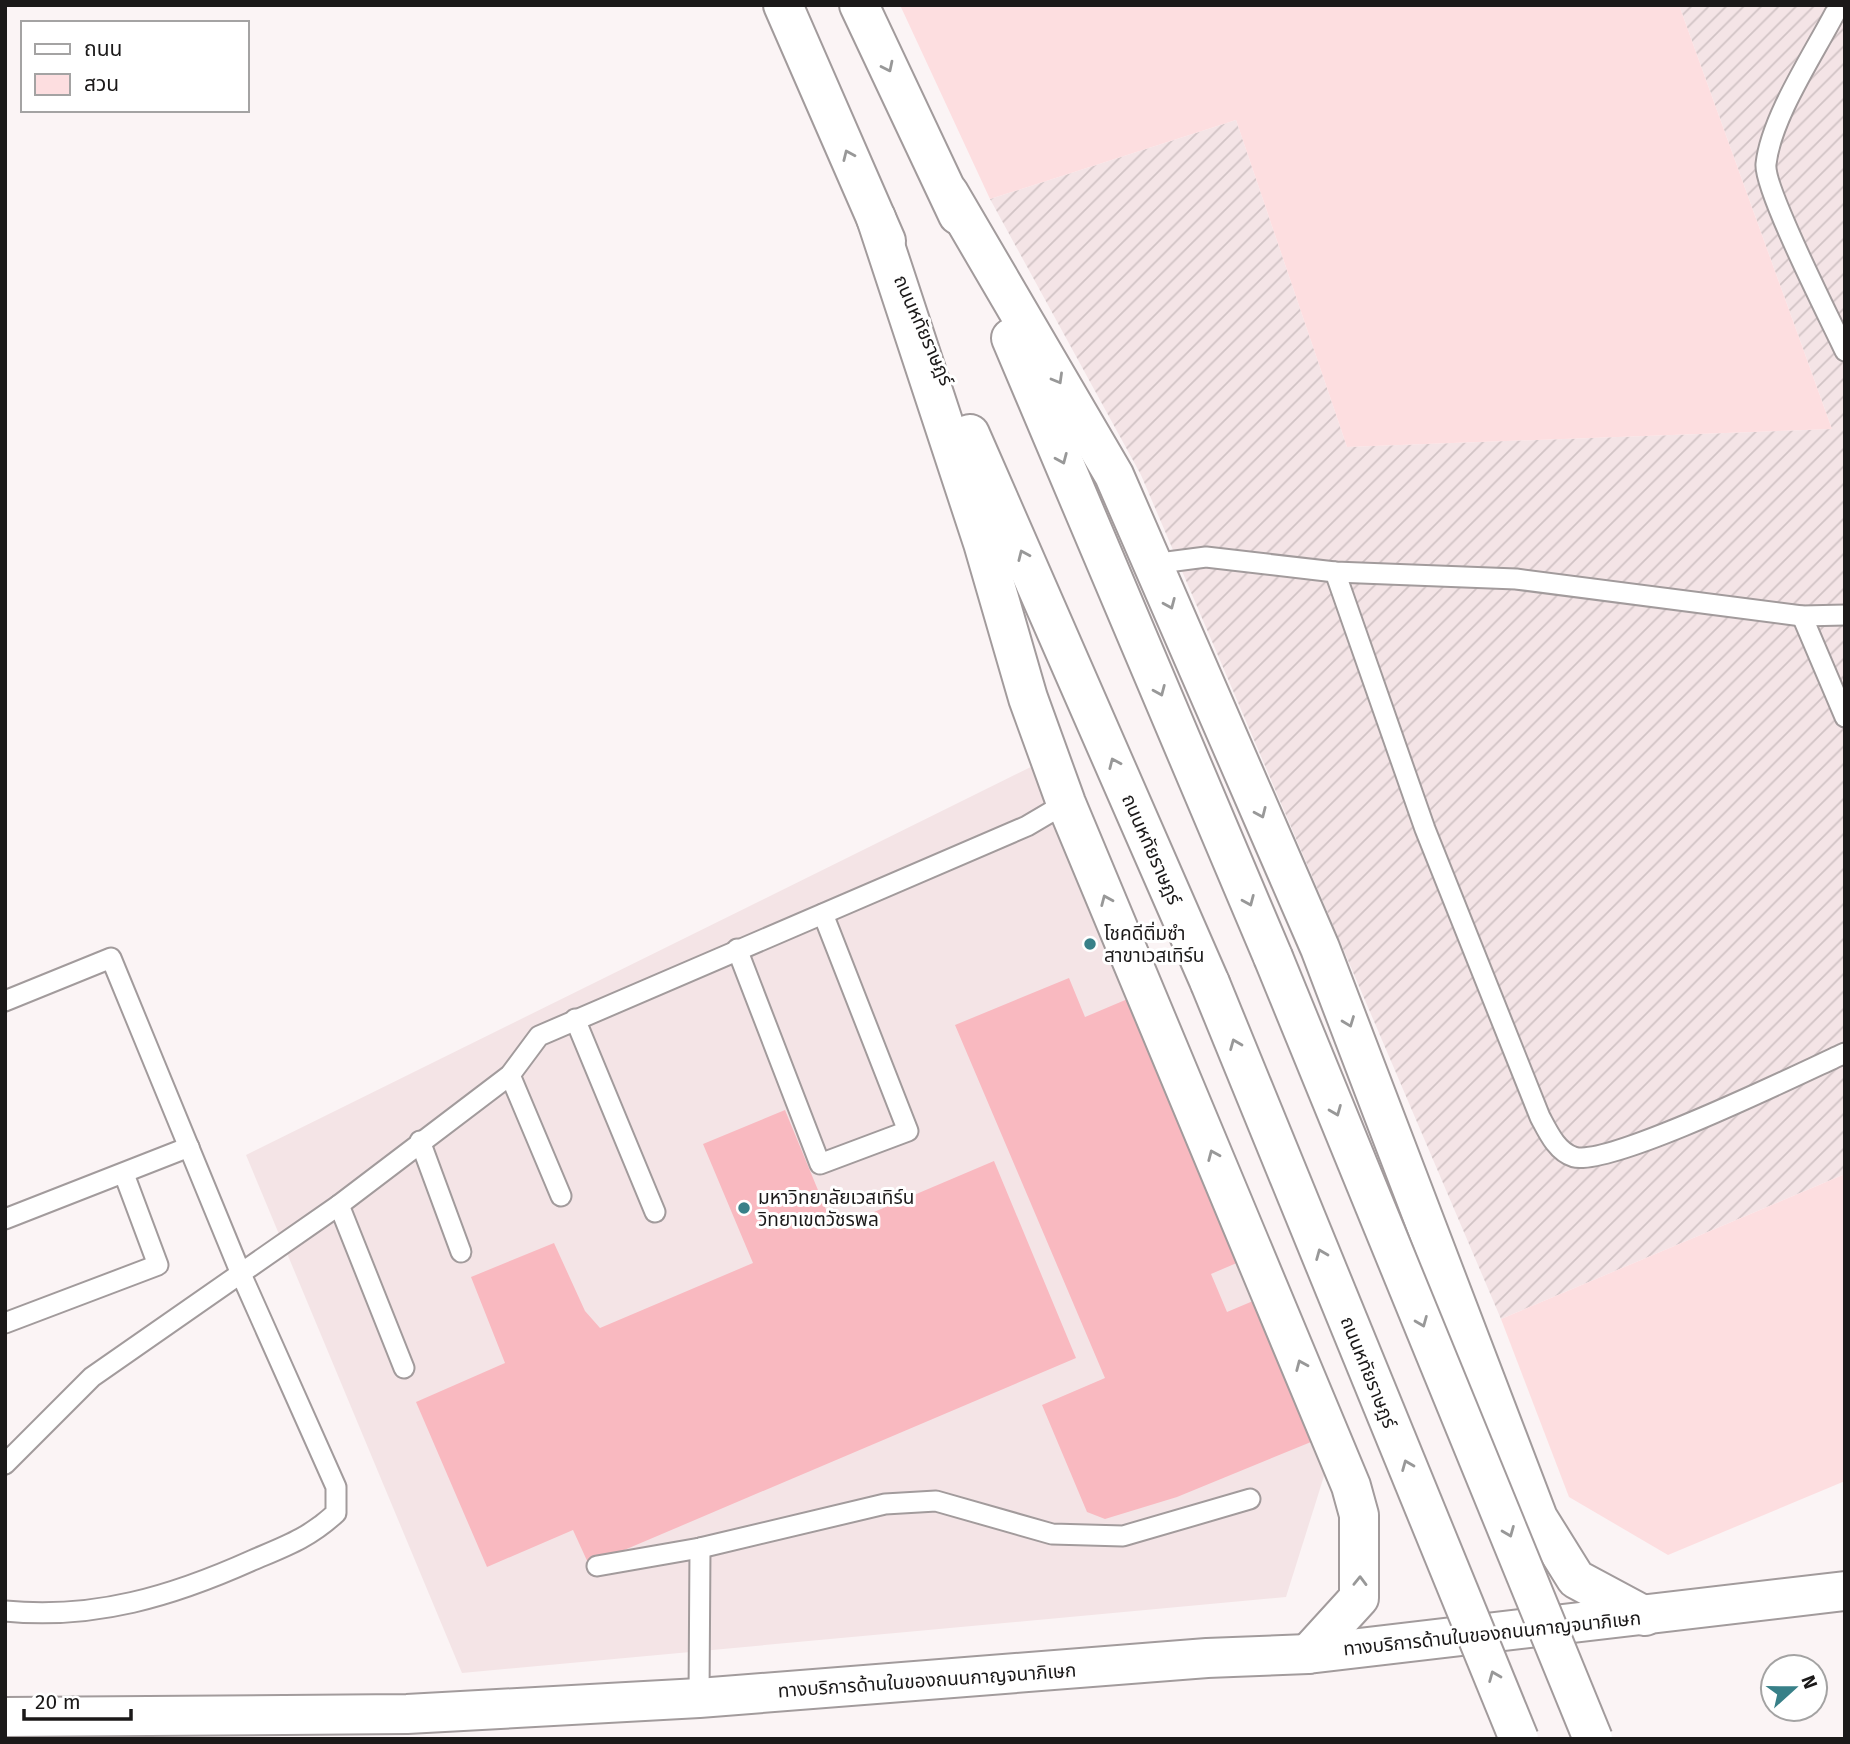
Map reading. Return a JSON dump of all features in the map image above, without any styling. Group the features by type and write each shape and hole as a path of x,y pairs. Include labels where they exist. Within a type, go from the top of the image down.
{"main road":[{"name":"ถนนหทัยราษฎร์","path":"783,5 1210,983 1519,1739"},
{"path":"859,5 949,193 1273,957 1593,1739"},
{"path":"949,193 1114,475 1320,948 1538,1518 1576,1579 1645,1616"},
{"path":"876,218 983,543 1028,698 1066,803 1352,1486 1359,1515 1359,1598 1308,1654"},
{"name":"ทางบริการด้านในของถนนกาญจนาภิเษก","path":"5,1717 407,1714 699,1698 1207,1658 1308,1654 1845,1591"}],"lane":[{"path":"1837,13 1773,132 1765,167 1780,210 1845,351"},
{"path":"1152,564 1206,557 1335,572 1516,579 1802,616 1845,615"},
{"path":"1335,572 1425,829 1540,1118 1556,1144 1570,1156 1579,1158 1621,1151 1845,1053"},
{"path":"1802,616 1845,717"},
{"path":"5,1464 92,1377 339,1206 420,1141 510,1075 539,1035 1027,825 1066,803"},
{"path":"737,949 820,1164 908,1131 823,914"},
{"path":"5,1001 111,958 241,1274 335,1486 336,1513 313,1534 166,1596 104,1610 28,1614 5,1611"},
{"path":"575,1018 655,1212"},
{"path":"510,1075 561,1196"},
{"path":"420,1141 461,1252"},
{"path":"5,1219 189,1147"},
{"path":"5,1323 158,1265 124,1174"},
{"path":"339,1206 404,1368"},
{"path":"597,1566 700,1548 885,1504 936,1502 1052,1534 1123,1536 1250,1499"},
{"path":"699,1698 700,1548"}],"shaded area":[{"path":"1679,5 1845,5 1845,1174 1501,1319 1141,475 990,199 1236,120 1347,447 1832,429"},
{"name":"มหาวิทยาลัยเวสเทิร์น วิทยาเขตวัชรพล","path":"1041,762 1330,1457 1286,1597 462,1673 246,1155"}],"green space":[{"path":"900,5 1679,5 1832,429 1347,447 1236,120 990,199"},
{"path":"1845,1174 1845,1481 1668,1555 1569,1497 1501,1319"}],"building":[{"path":"1069,978 1085,1017 1130,998 1239,1262 1211,1274 1227,1312 1253,1301 1311,1442 1177,1497 1105,1519 1087,1512 1042,1405 1105,1378 955,1025"},
{"path":"785,1110 834,1229 994,1161 1076,1358 589,1565 573,1530 487,1567 416,1402 505,1363 471,1277 554,1243 585,1311 600,1328 753,1263 703,1144"}],"place":[{"name":"โชคดีติ่มซำ สาขาเวสเทิร์น","path":"1090,944"},
{"name":"มหาวิทยาลัยเวสเทิร์น วิทยาเขตวัชรพล","path":"744,1208"}]}
